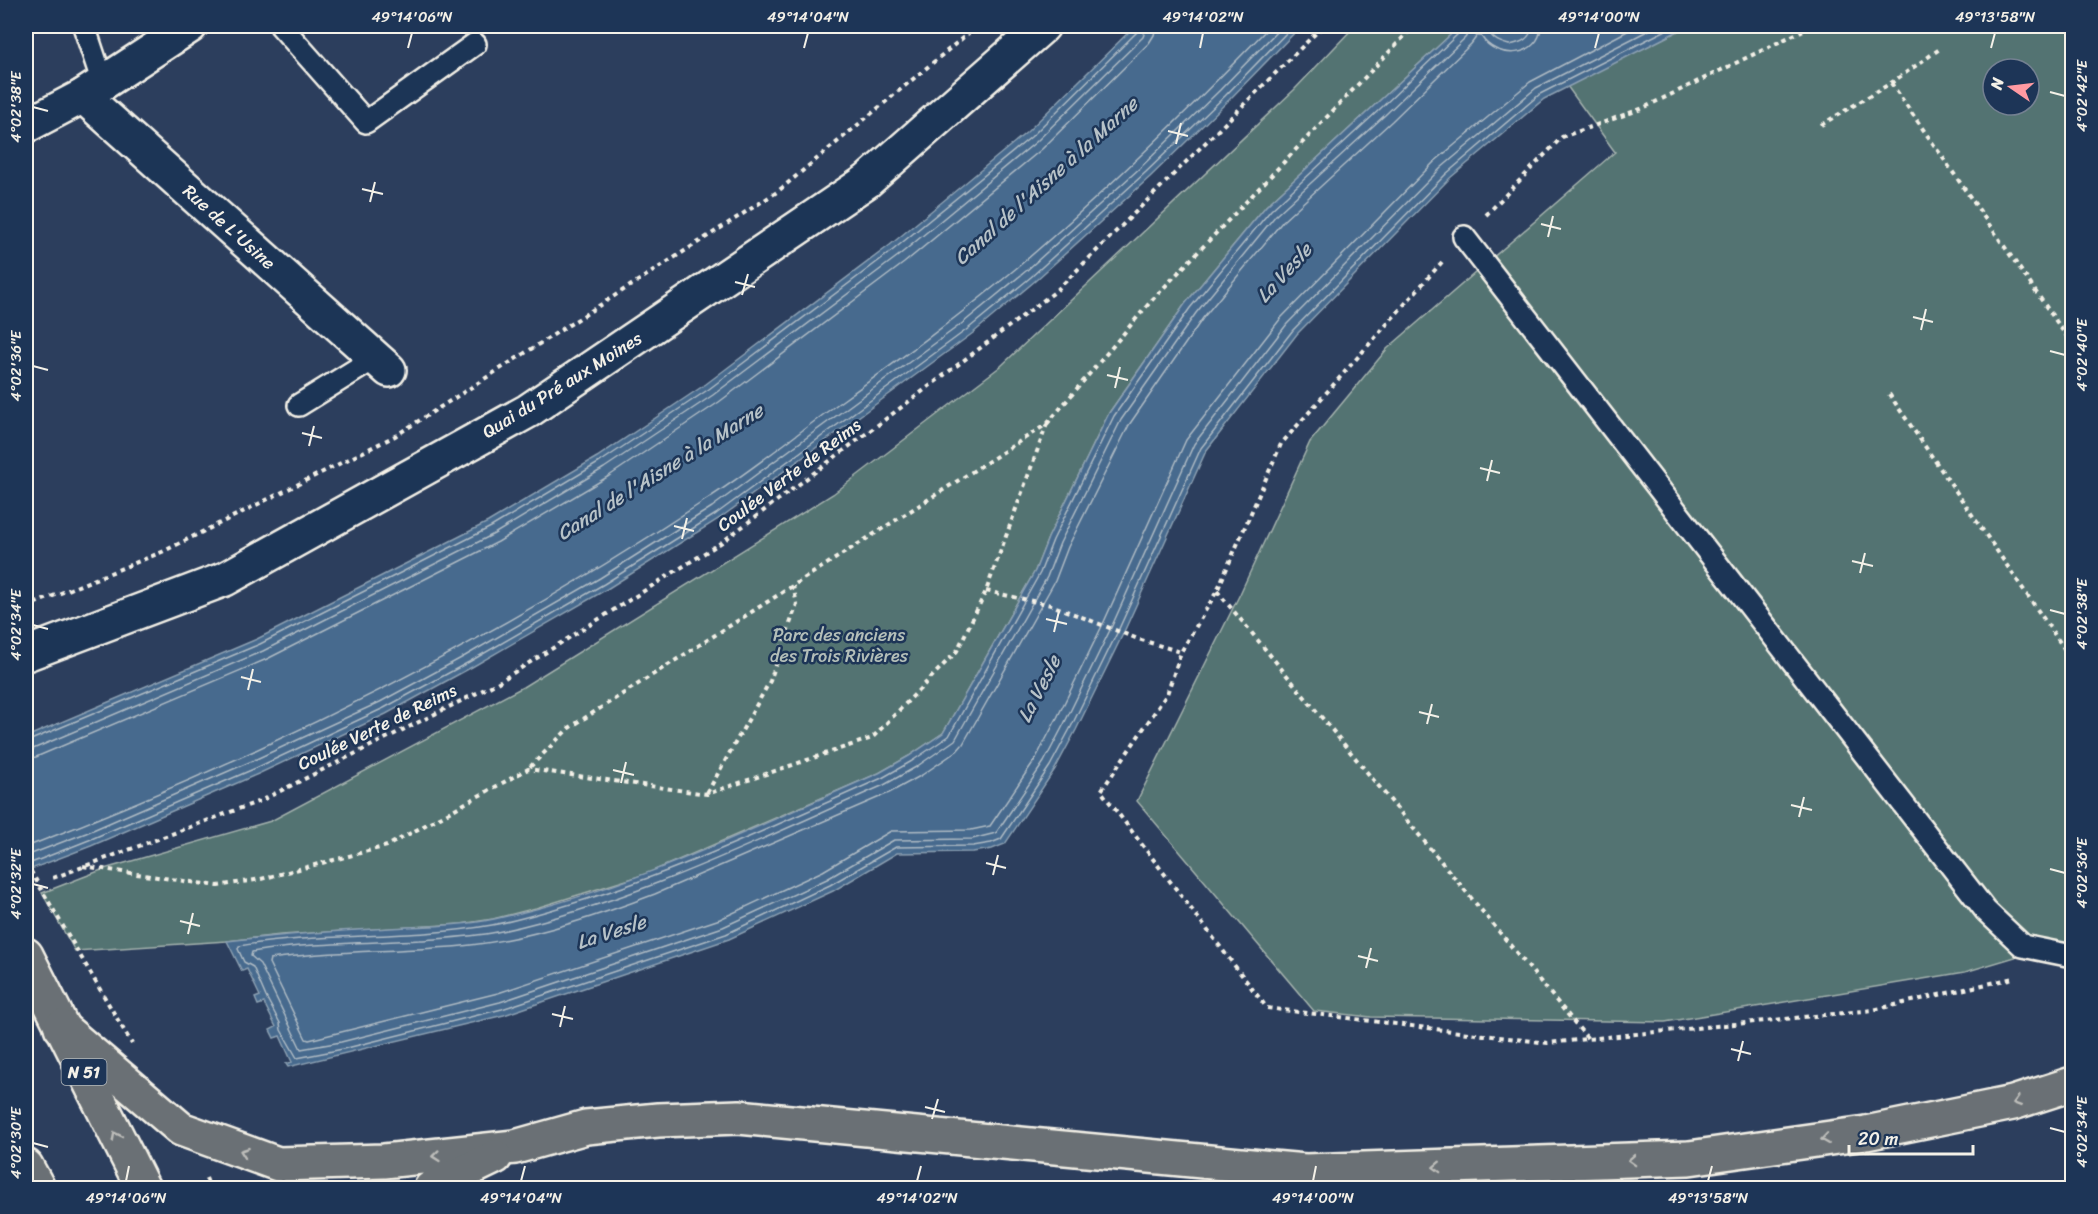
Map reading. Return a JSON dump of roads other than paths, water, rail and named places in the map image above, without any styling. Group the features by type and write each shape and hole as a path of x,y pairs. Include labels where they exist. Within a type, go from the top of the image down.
{"main road":[{"name":"N 51","path":"26,955 143,1188"},
{"path":"61,1027 181,1129 278,1164 384,1161 515,1147 586,1127 658,1120 739,1117 1305,1171 1689,1158 1866,1134 2013,1103 2073,1084"},
{"path":"430,1188 515,1147"},
{"path":"26,1166 38,1188"}],"street":[{"path":"26,126 93,89 190,26"},
{"name":"Quai du Pré aux Moines","path":"26,654 225,579 528,411 867,181 1043,26"},
{"name":"Rue de L'Usine","path":"93,89 382,364"}],"lane":[{"path":"84,26 93,89"},
{"path":"281,26 366,122 475,44"},
{"path":"1464,237 1986,911 2023,946 2073,956"},
{"name":"Rue de L'Usine","path":"299,405 382,364"}],"water":[{"name":"Canal de l'Aisne à la Marne","path":"1135,26 1301,26 1150,177 1035,281 973,333 720,518 607,589 386,714 258,774 91,846 26,871 26,737 257,639 488,522 597,457 706,384 890,245 1027,132"},
{"name":"La Vesle","path":"1460,26 1496,26 1509,31 1527,26 1688,26 1544,99 1450,178 1297,334 1206,451 1123,634 1076,730 1055,769 1005,844 973,852 897,853 833,891 729,939 504,1015 288,1067 286,1064 292,1062 280,1036 274,1038 270,1030 276,1027 264,1003 258,1005 255,998 260,996 247,969 242,971 227,941 468,923 544,907 642,875 738,836 879,773 943,733 1035,571 1048,538 1109,413 1185,304 1266,206"}],"park label":[{"name":"Parc des anciens des Trois Rivières","path":"839,645"}]}
